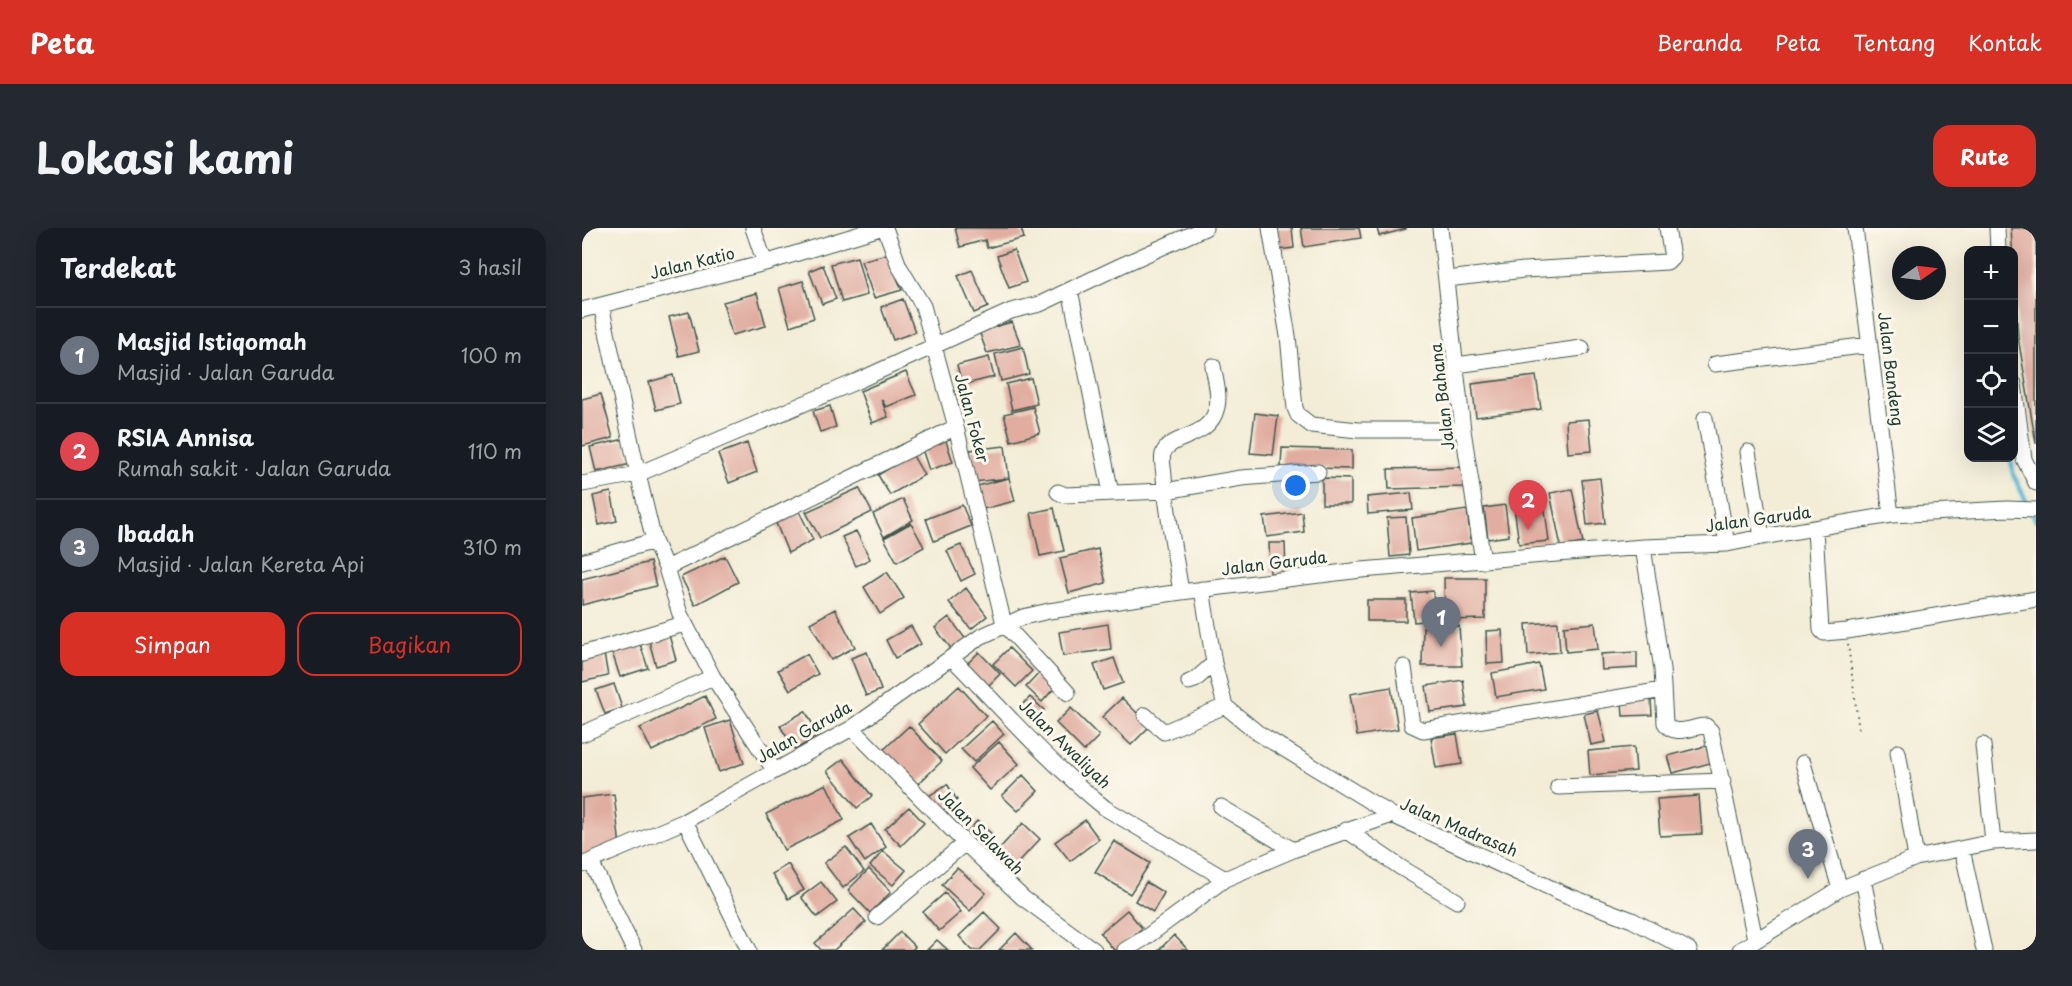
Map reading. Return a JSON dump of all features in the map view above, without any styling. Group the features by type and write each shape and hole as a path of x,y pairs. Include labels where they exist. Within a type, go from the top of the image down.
{"street":[{"path":"753,228 765,263"},
{"name":"Jalan Katio","path":"582,310 765,263 880,228"},
{"name":"Jalan Foker","path":"885,228 899,266 923,306 956,427 1004,624"},
{"path":"582,484 638,474 768,420 1011,311 1040,304 1205,228"},
{"path":"1270,228 1288,336 1295,408 1298,415 1311,425 1358,430 1463,430"},
{"name":"Jalan Bahana","path":"1440,228 1463,430 1483,561"},
{"path":"1447,279 1524,270 1667,262 1672,257 1667,228"},
{"name":"Jalan Bandeng","path":"1855,228 1891,515"},
{"path":"1997,228 1998,246"},
{"path":"1070,290 1112,493"},
{"path":"601,305 654,541 666,568 684,624 713,677 774,770"},
{"path":"1715,364 1870,345"},
{"path":"1456,365 1582,348"},
{"path":"1181,592 1165,490 1163,455 1166,449 1177,441 1198,433 1207,426 1214,415 1218,396 1213,366"},
{"path":"2017,408 2024,459 2036,483"},
{"path":"1705,418 1727,544"},
{"path":"666,568 956,427"},
{"path":"1748,452 1762,537"},
{"path":"1058,492 1065,495 1165,490 1241,478 1318,472"},
{"name":"Jalan Garuda","path":"586,864 685,821 852,728 980,637 1023,617 1049,611 1202,589 1361,570 1643,547 1727,544 1891,515 2007,509 2036,510"},
{"path":"1815,529 1821,630 1824,633 2036,598"},
{"path":"582,561 654,541"},
{"path":"1643,547 1662,669 1665,723 1669,729 1674,731 1707,726 1711,731 1755,939"},
{"path":"1202,589 1214,663 1225,706 1258,733 1392,815"},
{"path":"582,654 684,624"},
{"path":"1004,624 1068,693"},
{"name":"Jalan Awaliyah","path":"952,658 1059,768 1089,794 1106,807 1225,879"},
{"path":"1189,682 1195,680 1214,663"},
{"path":"1404,667 1412,725 1423,730 1663,690"},
{"path":"582,734 713,677"},
{"path":"1145,715 1164,732 1225,706"},
{"name":"Jalan Selawah","path":"852,728 965,843 1023,898 1094,950"},
{"path":"1983,745 1993,842"},
{"path":"1898,752 1916,858"},
{"path":"1803,763 1840,889"},
{"path":"1558,787 1723,781"},
{"path":"1221,807 1293,850"},
{"name":"Jalan Madrasah","path":"1125,950 1225,879 1293,850 1392,815 1566,895 1632,920 1689,950"},
{"path":"685,821 750,950"},
{"path":"1346,830 1400,867 1456,901"},
{"path":"1740,950 1840,889 1916,858 1993,842 2036,840"},
{"path":"877,917 965,843"},
{"path":"1962,849 1984,950"},
{"path":"586,864 634,950"},
{"path":"1863,879 1877,950"}],"path":[{"path":"1847,631 1859,730"}],"building":[{"path":"955,228 1021,228 1024,238 987,248 985,240 960,247"},
{"path":"1274,228 1292,228 1294,248 1277,250"},
{"path":"1301,228 1359,228 1361,238 1304,247"},
{"path":"1377,228 1406,228 1406,229 1379,236"},
{"path":"2011,228 2036,228 2036,444 2018,337 2018,246 2012,246"},
{"path":"1014,250 1026,282 1009,288 997,256"},
{"path":"887,254 902,290 874,298 861,261"},
{"path":"857,257 867,295 842,302 831,264"},
{"path":"823,265 836,299 822,304 809,271"},
{"path":"972,270 988,307 974,313 958,276"},
{"path":"803,281 814,318 790,326 779,288"},
{"path":"757,293 766,326 732,335 723,302"},
{"path":"903,299 915,332 893,340 881,307"},
{"path":"689,312 699,351 679,356 669,317"},
{"path":"1012,322 1021,345 987,353 979,331"},
{"path":"1023,347 1029,374 1001,381 995,354"},
{"path":"989,357 994,377 962,385 957,365"},
{"path":"906,372 916,395 886,407 881,399 888,417 872,423 860,391"},
{"path":"673,375 680,404 656,410 649,382"},
{"path":"1536,376 1541,409 1476,417 1472,384"},
{"path":"1031,378 1037,404 1012,410 1006,384"},
{"path":"601,394 613,438 582,446 582,399"},
{"path":"830,406 836,427 820,432 813,411"},
{"path":"1033,407 1040,433 1011,441 1004,414"},
{"path":"1255,413 1278,416 1273,455 1250,453"},
{"path":"1589,419 1592,451 1568,453 1566,421"},
{"path":"945,438 953,462 929,470 921,446"},
{"path":"625,439 631,464 596,472 590,447"},
{"path":"747,443 757,472 729,483 718,454"},
{"path":"1005,446 1009,478 974,482 970,450"},
{"path":"1282,448 1352,450 1352,469 1281,467"},
{"path":"912,454 924,475 890,495 878,475"},
{"path":"1465,467 1465,487 1389,489 1388,469"},
{"path":"1009,478 1015,501 983,509 977,486"},
{"path":"1322,478 1351,479 1351,504 1322,504"},
{"path":"1600,478 1605,523 1587,525 1582,480"},
{"path":"859,488 872,512 820,538 806,512"},
{"path":"1572,489 1583,543 1561,547 1550,493"},
{"path":"611,492 617,521 599,525 593,496"},
{"path":"1411,493 1413,510 1368,514 1367,497"},
{"path":"1543,495 1549,541 1519,544 1513,499"},
{"path":"903,499 913,520 884,537 873,514"},
{"path":"962,505 971,526 934,541 926,519"},
{"path":"1505,505 1509,536 1488,539 1484,508"},
{"path":"1054,508 1064,551 1040,556 1031,513"},
{"path":"1467,510 1471,543 1416,551 1412,518"},
{"path":"799,511 813,540 788,553 776,523"},
{"path":"1302,512 1304,532 1267,537 1264,517"},
{"path":"1406,517 1409,555 1390,557 1387,518"},
{"path":"911,523 924,547 897,562 884,538"},
{"path":"856,531 870,559 856,566 842,537"},
{"path":"1269,543 1285,543 1286,572 1270,573"},
{"path":"961,545 975,574 961,581 947,551"},
{"path":"1098,549 1106,583 1069,593 1060,558"},
{"path":"725,556 738,582 695,605 681,577"},
{"path":"650,562 656,586 582,605 582,579"},
{"path":"887,572 904,598 880,614 864,587"},
{"path":"1444,578 1485,578 1485,619 1445,620"},
{"path":"966,588 987,616 971,629 949,602"},
{"path":"1433,591 1435,620 1414,622 1411,593"},
{"path":"1367,600 1406,600 1406,621 1367,621"},
{"path":"835,609 855,647 831,660 810,623"},
{"path":"949,617 967,641 953,651 935,628"},
{"path":"1558,622 1560,652 1528,655 1526,624"},
{"path":"1595,623 1598,649 1566,652 1564,626"},
{"path":"1108,624 1111,649 1063,656 1059,632"},
{"path":"911,626 921,644 895,658 886,640"},
{"path":"1459,626 1462,666 1422,666 1423,627"},
{"path":"1502,630 1504,663 1487,664 1486,631"},
{"path":"669,635 676,660 656,666 649,641"},
{"path":"640,644 648,668 620,677 612,652"},
{"path":"1009,648 1032,671 1016,687 993,664"},
{"path":"867,652 881,690 866,696 851,658"},
{"path":"979,652 1000,674 985,689 964,667"},
{"path":"1637,652 1637,668 1602,670 1601,654"},
{"path":"604,654 608,676 582,682 582,658"},
{"path":"807,654 818,674 790,690 778,670"},
{"path":"1114,658 1123,683 1103,690 1094,665"},
{"path":"1539,664 1544,689 1496,697 1492,673"},
{"path":"1041,671 1057,685 1042,702 1026,687"},
{"path":"1463,680 1467,707 1430,712 1426,686"},
{"path":"614,684 622,708 605,714 596,690"},
{"path":"959,686 986,716 945,754 918,724"},
{"path":"1391,687 1398,729 1357,736 1350,694"},
{"path":"705,696 716,719 652,751 640,728"},
{"path":"1030,697 1044,710 1035,719 1022,705"},
{"path":"1122,698 1150,726 1131,745 1102,717"},
{"path":"1651,700 1652,715 1623,716 1622,701"},
{"path":"1071,708 1099,736 1084,751 1056,723"},
{"path":"805,711 819,735 795,750 780,726"},
{"path":"1598,711 1606,742 1591,745 1584,714"},
{"path":"730,720 744,763 719,772 705,728"},
{"path":"992,721 1004,734 974,762 961,749"},
{"path":"909,726 942,761 916,786 882,751"},
{"path":"1457,734 1462,764 1436,768 1431,738"},
{"path":"999,742 1019,764 990,790 970,768"},
{"path":"1706,746 1710,763 1673,773 1668,756"},
{"path":"1634,747 1636,771 1590,775 1588,751"},
{"path":"843,759 872,796 857,808 827,771"},
{"path":"1023,775 1038,791 1018,811 1002,796"},
{"path":"826,784 844,820 784,850 766,814"},
{"path":"947,784 957,800 940,812 929,796"},
{"path":"614,794 620,847 582,861 582,798"},
{"path":"1699,796 1702,834 1660,836 1657,799"},
{"path":"909,807 924,823 901,846 885,829"},
{"path":"1085,820 1099,839 1070,861 1055,842"},
{"path":"977,821 993,835 981,849 965,836"},
{"path":"1023,823 1040,839 1015,866 998,850"},
{"path":"871,824 886,847 865,862 849,838"},
{"path":"1114,841 1150,863 1130,894 1095,872"},
{"path":"846,847 864,871 843,888 824,863"},
{"path":"883,851 906,870 893,885 870,866"},
{"path":"788,864 804,890 788,899 772,874"},
{"path":"957,868 986,893 970,911 942,885"},
{"path":"869,869 891,892 870,913 848,890"},
{"path":"821,882 837,902 817,917 801,897"},
{"path":"1146,882 1164,893 1153,912 1135,901"},
{"path":"945,893 961,912 939,931 923,912"},
{"path":"854,909 866,922 834,950 821,950 815,943"},
{"path":"1127,910 1142,928 1117,950 1114,950 1100,933"},
{"path":"984,912 1001,929 980,950 972,950 959,936"},
{"path":"900,932 915,947 912,950 882,950"},
{"path":"1016,933 1032,950 999,950"},
{"path":"1174,935 1188,950 1159,950"},
{"path":"937,940 948,950 927,950"}],"waterway":[{"path":"2012,462 2013,474 2028,505"},
{"path":"2032,513 2036,521"}],"place":[{"name":"RSIA Annisa","path":"1528,530"},
{"name":"Masjid Istiqomah","path":"1441,647"},
{"name":"Ibadah","path":"1808,879"}]}
